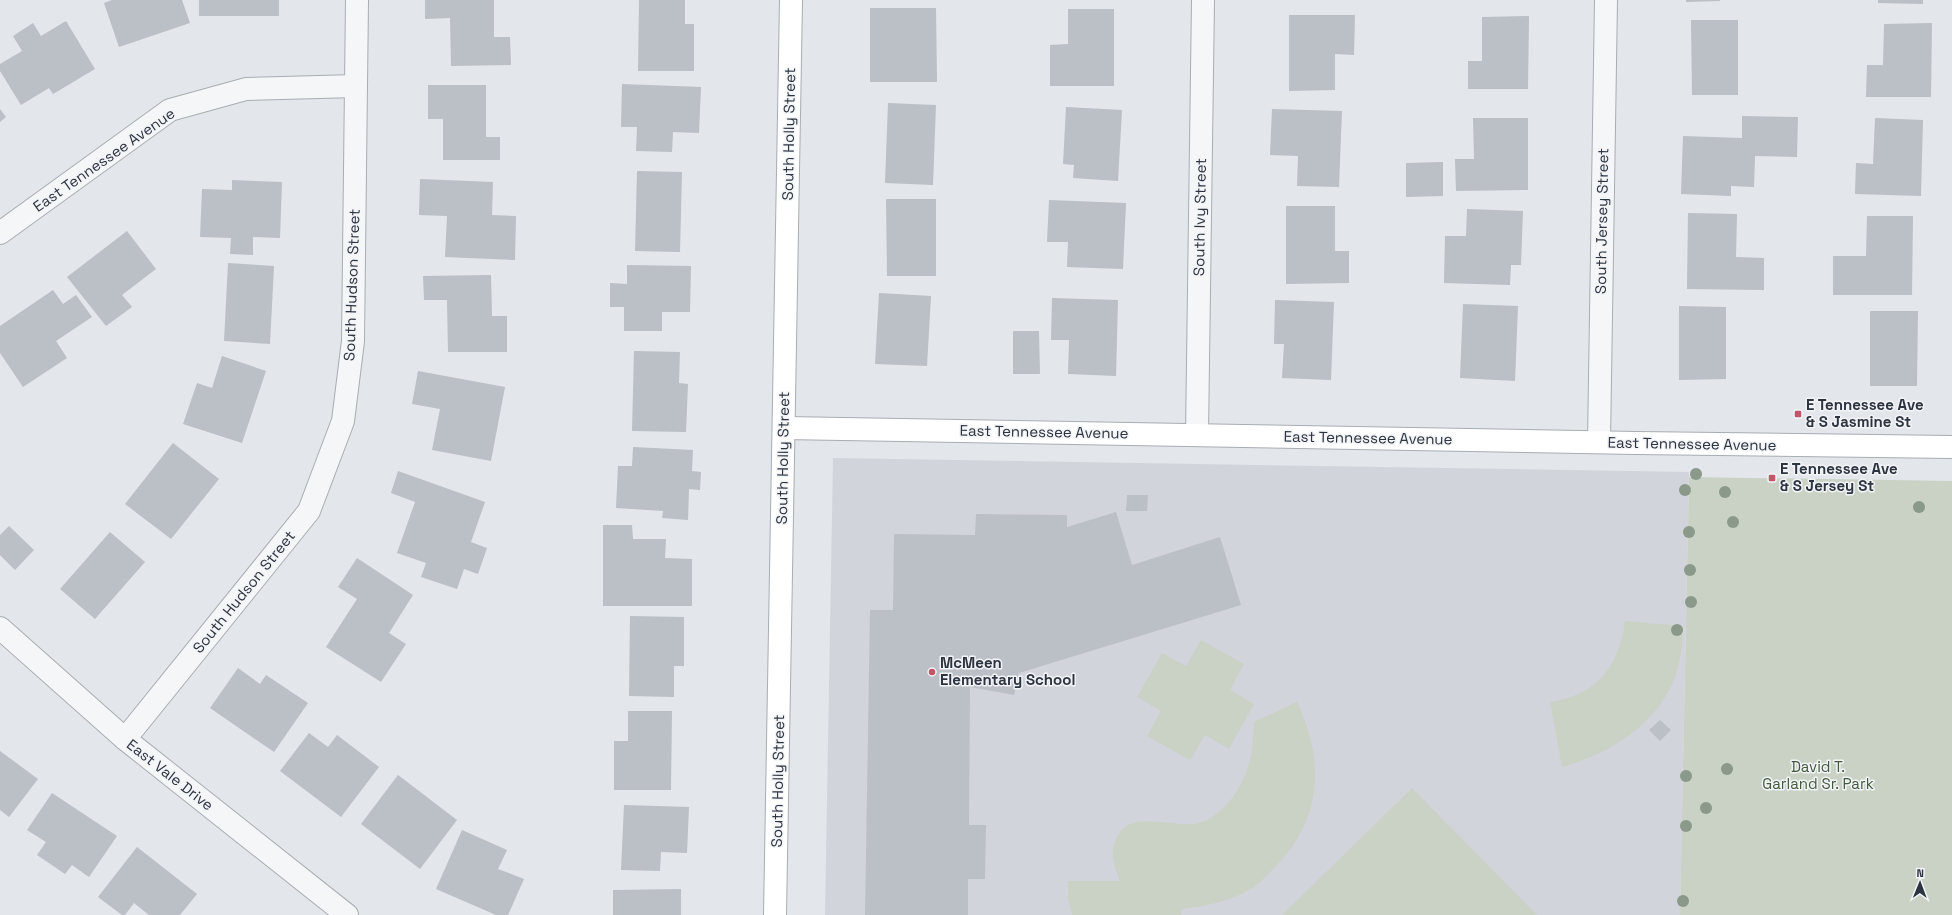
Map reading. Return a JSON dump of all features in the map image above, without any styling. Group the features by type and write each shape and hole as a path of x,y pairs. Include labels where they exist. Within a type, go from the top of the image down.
{"street":[{"name":"South Hudson Street","path":"125,739 309,511 343,421 353,341 357,0"},
{"name":"South Holly Street","path":"775,915 791,0"},
{"name":"South Ivy Street","path":"1197,434 1203,0"},
{"name":"South Jersey Street","path":"1598,442 1606,0"},
{"name":"East Tennessee Avenue","path":"0,233 170,110 246,88 356,86"},
{"name":"East Tennessee Avenue","path":"784,428 1952,447"},
{"name":"East Vale Drive","path":"0,628 125,739 347,915"}],"shaded area":[{"path":"833,458 1689,472 1680,915 825,915"}],"green space":[{"name":"David T. Garland Sr. Park","path":"1689,477 1952,481 1952,915 1680,915"},
{"path":"1625,621 1683,626 1680,658 1675,677 1667,694 1656,709 1644,723 1629,735 1597,754 1562,767 1550,702 1581,693 1603,676 1611,665 1617,652"},
{"path":"1201,640 1244,664 1230,690 1254,704 1229,749 1205,735 1190,760 1147,736 1161,711 1137,697 1162,653 1186,666"},
{"path":"1297,702 1306,723 1312,745 1315,766 1311,807 1304,826 1293,846 1264,878 1253,888 1233,898 1216,903 1182,909 1181,915 1072,915 1068,898 1068,881 1120,881 1114,865 1113,849 1117,837 1124,828 1133,823 1144,821 1191,824 1202,822 1218,813 1238,790 1246,772 1253,743 1254,722"},
{"path":"1412,788 1537,915 1282,915"}],"building":[{"path":"112,0 182,0 190,23 119,47 104,3"},
{"path":"199,0 279,0 279,16 199,16"},
{"path":"425,0 494,0 494,37 510,37 511,65 451,66 450,18 425,19"},
{"path":"639,0 685,0 685,24 694,24 694,71 638,71"},
{"path":"1686,0 1720,0 1720,1 1686,2"},
{"path":"1878,0 1923,0 1923,4 1878,3"},
{"path":"870,8 936,8 937,82 870,82"},
{"path":"1068,9 1114,9 1114,86 1050,86 1050,45 1068,44"},
{"path":"1289,15 1355,15 1354,55 1335,54 1335,90 1289,91"},
{"path":"1529,16 1528,89 1468,89 1468,61 1482,61 1482,17"},
{"path":"1691,20 1738,20 1738,95 1692,95"},
{"path":"66,21 95,69 53,94 49,88 21,105 0,71 0,64 22,51 13,36 33,23 41,36"},
{"path":"1932,23 1931,97 1866,97 1867,65 1883,65 1884,24"},
{"path":"622,84 701,87 699,133 673,132 672,152 636,151 637,127 621,127"},
{"path":"428,85 486,85 486,137 500,137 500,160 443,160 443,119 428,119"},
{"path":"888,103 936,105 933,185 885,183"},
{"path":"1066,107 1122,110 1118,181 1073,178 1074,165 1063,164"},
{"path":"0,109 6,117 0,122"},
{"path":"1272,109 1342,111 1339,187 1297,186 1298,156 1270,155"},
{"path":"1742,116 1798,117 1797,157 1755,156 1754,187 1731,186 1731,196 1681,194 1683,136 1742,138"},
{"path":"1473,118 1528,118 1528,190 1456,191 1455,159 1474,159"},
{"path":"1875,118 1923,120 1921,196 1855,194 1856,163 1873,164"},
{"path":"1443,162 1443,196 1406,197 1406,163"},
{"path":"637,171 682,172 680,252 635,251"},
{"path":"420,179 493,182 492,215 516,216 515,260 445,257 447,216 419,215"},
{"path":"232,180 282,182 280,238 253,237 253,255 230,254 231,238 200,237 202,189 232,190"},
{"path":"886,199 936,199 936,276 887,276"},
{"path":"1049,200 1126,203 1123,269 1067,267 1068,242 1047,242"},
{"path":"1286,206 1335,206 1335,251 1349,251 1349,283 1286,284"},
{"path":"1467,209 1523,211 1521,265 1511,265 1510,285 1444,283 1445,236 1466,236"},
{"path":"1688,213 1737,214 1736,257 1764,258 1764,290 1687,289"},
{"path":"1867,216 1913,216 1912,295 1833,295 1833,256 1866,256"},
{"path":"127,231 156,269 122,295 132,307 106,326 67,277"},
{"path":"228,263 274,266 270,344 224,341"},
{"path":"627,265 691,266 690,312 662,312 662,331 624,331 624,307 610,307 610,283 627,284"},
{"path":"491,275 492,316 507,316 507,352 448,352 447,300 424,300 423,276"},
{"path":"53,290 63,304 76,295 92,317 56,341 67,358 23,387 0,353 0,326"},
{"path":"879,293 931,296 927,366 875,364"},
{"path":"1052,298 1118,300 1116,376 1068,374 1069,340 1051,340"},
{"path":"1275,300 1334,302 1331,380 1282,378 1284,344 1274,344"},
{"path":"1463,304 1518,306 1515,381 1460,378"},
{"path":"1679,306 1726,307 1726,379 1679,380"},
{"path":"1870,311 1918,311 1917,386 1870,386"},
{"path":"1013,331 1039,331 1040,374 1013,374"},
{"path":"634,351 680,352 679,383 688,384 686,432 632,431"},
{"path":"222,356 266,371 242,443 183,424 197,383 212,388"},
{"path":"418,371 505,387 491,461 432,450 440,409 412,404"},
{"path":"173,443 219,479 171,539 125,504"},
{"path":"633,447 693,450 692,471 701,472 700,490 689,489 688,520 662,518 663,511 616,508 618,466 632,466"},
{"path":"398,471 485,502 471,542 487,548 478,574 464,569 457,589 421,577 426,563 397,553 415,502 391,493"},
{"path":"1127,495 1148,495 1147,511 1126,511"},
{"path":"1116,512 1132,565 1220,537 1241,605 1019,673 1014,695 970,687 969,825 986,825 985,879 968,879 968,915 865,915 870,610 893,610 894,534 975,535 976,514 1067,515 1067,527"},
{"path":"603,525 632,525 633,539 666,539 665,558 692,559 692,606 603,606"},
{"path":"9,526 34,550 15,570 0,555 0,535"},
{"path":"110,532 145,562 95,619 60,589"},
{"path":"357,558 413,595 389,633 406,644 381,682 326,647 357,599 338,587"},
{"path":"630,616 684,617 684,666 674,666 674,697 629,696"},
{"path":"238,668 260,684 266,675 308,703 274,752 210,708"},
{"path":"628,711 672,711 671,790 614,790 614,741 628,741"},
{"path":"1660,720 1671,730 1660,741 1649,730"},
{"path":"309,733 328,747 337,735 379,767 341,817 280,771"},
{"path":"0,751 38,779 9,817 0,810"},
{"path":"398,775 457,820 420,869 361,824"},
{"path":"52,793 117,836 89,877 72,865 65,874 37,855 46,842 27,830"},
{"path":"624,805 689,807 687,853 661,852 660,871 621,870"},
{"path":"462,830 507,850 498,869 524,879 508,915 496,915 436,889"},
{"path":"137,847 197,894 180,915 149,915 134,903 125,915 122,915 98,897"},
{"path":"681,889 681,915 613,915 613,890"}],"place":[{"name":"E Tennessee Ave & S Jasmine St","path":"1798,414"},
{"name":"E Tennessee Ave & S Jersey St","path":"1772,478"},
{"name":"McMeen Elementary School","path":"932,672"}]}
